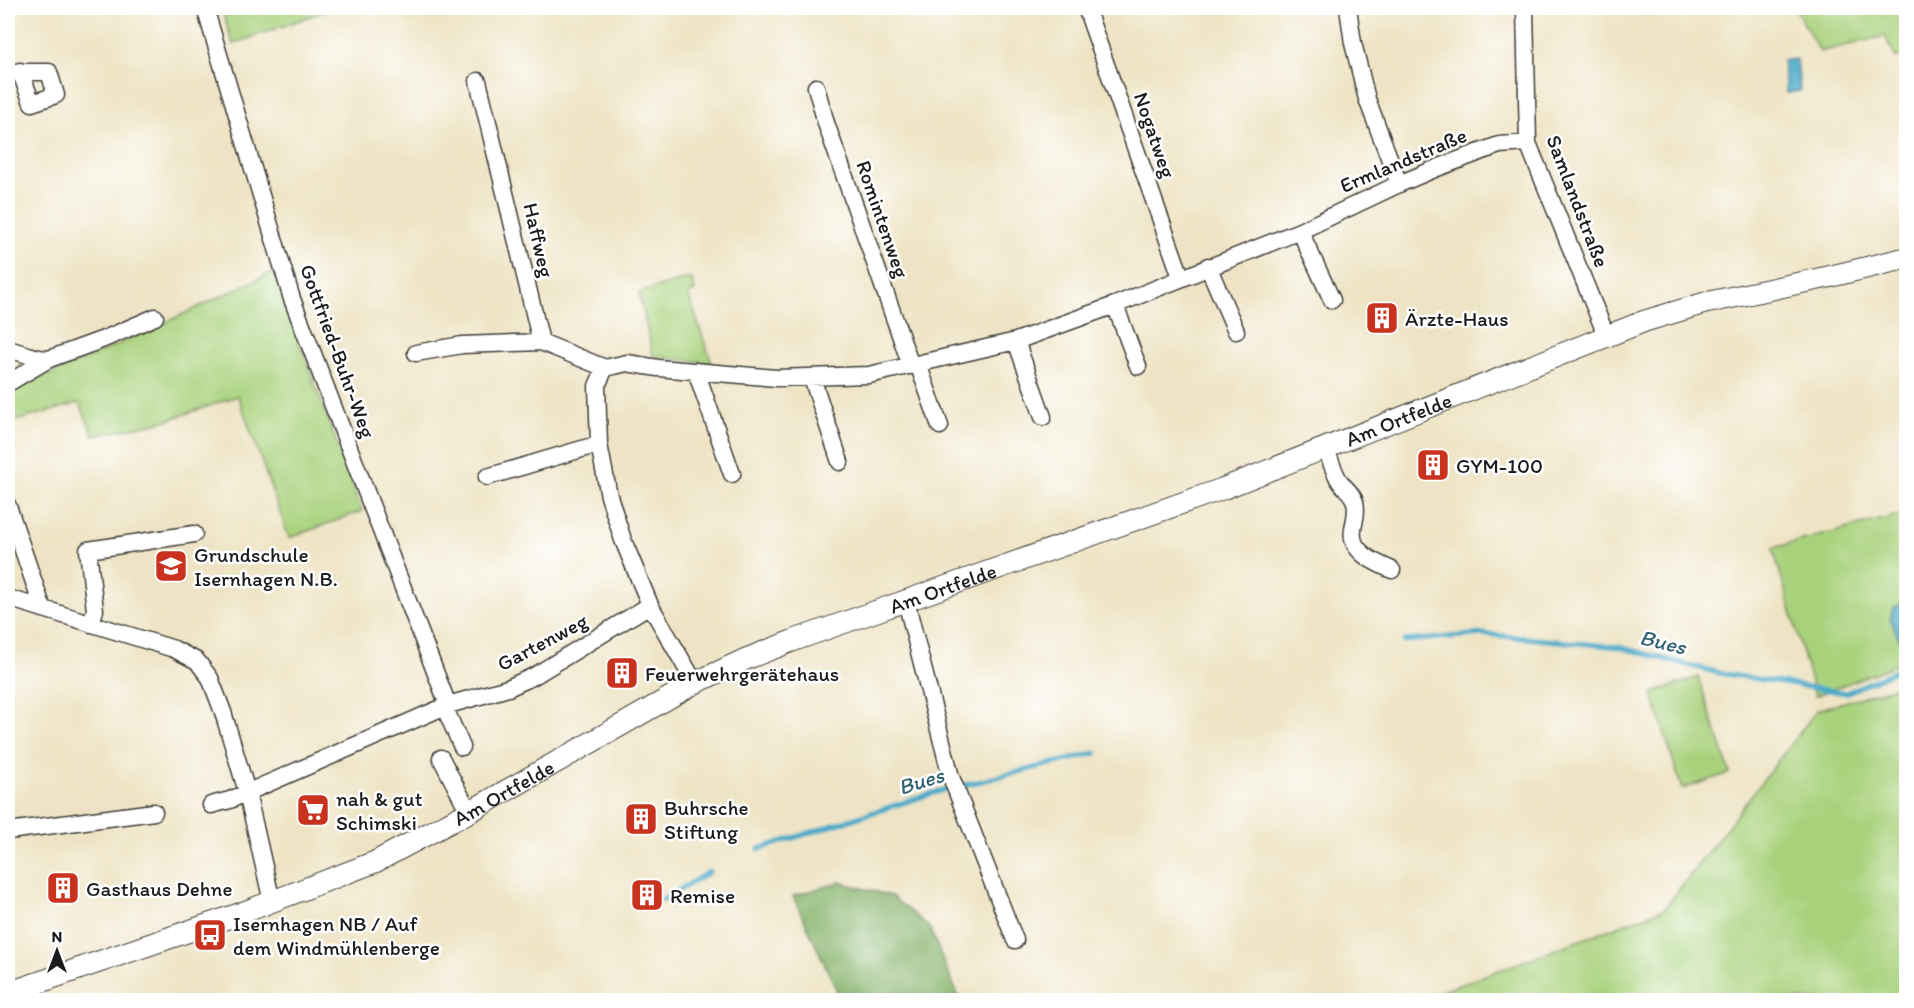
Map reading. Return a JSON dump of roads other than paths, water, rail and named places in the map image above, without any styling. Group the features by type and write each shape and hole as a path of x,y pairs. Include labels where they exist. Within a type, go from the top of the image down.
{"main road":[{"name":"Am Ortfelde","path":"8,993 272,902 375,862 469,812 695,683 792,640 1195,499 1606,335 1705,303 1828,278 1906,258"}],"street":[{"name":"Gottfried-Buhr-Weg","path":"205,8 292,299 462,747"},
{"name":"Nogatweg","path":"1086,8 1181,277"},
{"path":"1348,8 1353,43 1367,99 1399,183"},
{"name":"Samlandstraße","path":"1526,8 1528,143 1606,335"},
{"path":"14,71 49,72 56,94 32,103 14,71"},
{"name":"Haffweg","path":"478,81 541,342"},
{"name":"Romintenweg","path":"816,87 830,134 914,365"},
{"name":"Ermlandstraße","path":"605,368 627,363 776,378 869,375 1016,341 1115,305 1300,231 1399,183 1498,145 1528,143"},
{"path":"1300,231 1332,300"},
{"path":"1208,266 1236,331"},
{"path":"1115,305 1138,366"},
{"path":"8,383 49,359 155,317"},
{"path":"1016,341 1043,417"},
{"path":"416,353 462,345 541,342 605,368 597,386 599,444 609,496 623,540 650,605 695,683"},
{"path":"8,350 49,359"},
{"path":"914,365 940,426"},
{"path":"696,371 732,474"},
{"path":"812,378 840,462"},
{"path":"486,477 599,444"},
{"path":"1326,448 1337,476 1352,494 1356,503 1353,530 1356,546 1371,561 1392,570"},
{"path":"8,506 43,609"},
{"path":"91,624 94,610 88,550 194,534"},
{"path":"8,598 174,649 197,661 210,678 223,712 247,792 272,902"},
{"path":"906,601 956,788 1015,940"},
{"name":"Gartenweg","path":"247,792 446,705 508,688 534,676 650,605"},
{"path":"441,758 469,812"},
{"path":"211,805 247,792"},
{"path":"8,831 154,812"}],"water":[{"path":"1797,59 1800,91 1786,93 1782,60"},
{"path":"1906,605 1906,642 1899,640 1890,618 1893,609"}],"waterway":[{"name":"Bues","path":"1404,641 1483,634 1619,647 1719,673 1846,693 1906,666"},
{"name":"Bues","path":"759,849 940,791 1096,753"},
{"name":"Bues","path":"663,900 709,872"}],"place":[{"name":"Ärzte-Haus","path":"1382,318"},
{"name":"GYM-100","path":"1433,465"},
{"name":"Grundschule Isernhagen N.B.","path":"171,566"},
{"name":"Feuerwehrgerätehaus","path":"622,673"},
{"name":"nah & gut Schimski","path":"313,810"},
{"name":"Buhrsche Stiftung","path":"641,819"},
{"name":"Gasthaus Dehne","path":"63,888"},
{"name":"Remise","path":"647,895"},
{"name":"Isernhagen NB / Auf dem Windmühlenberge","path":"210,935"}]}
